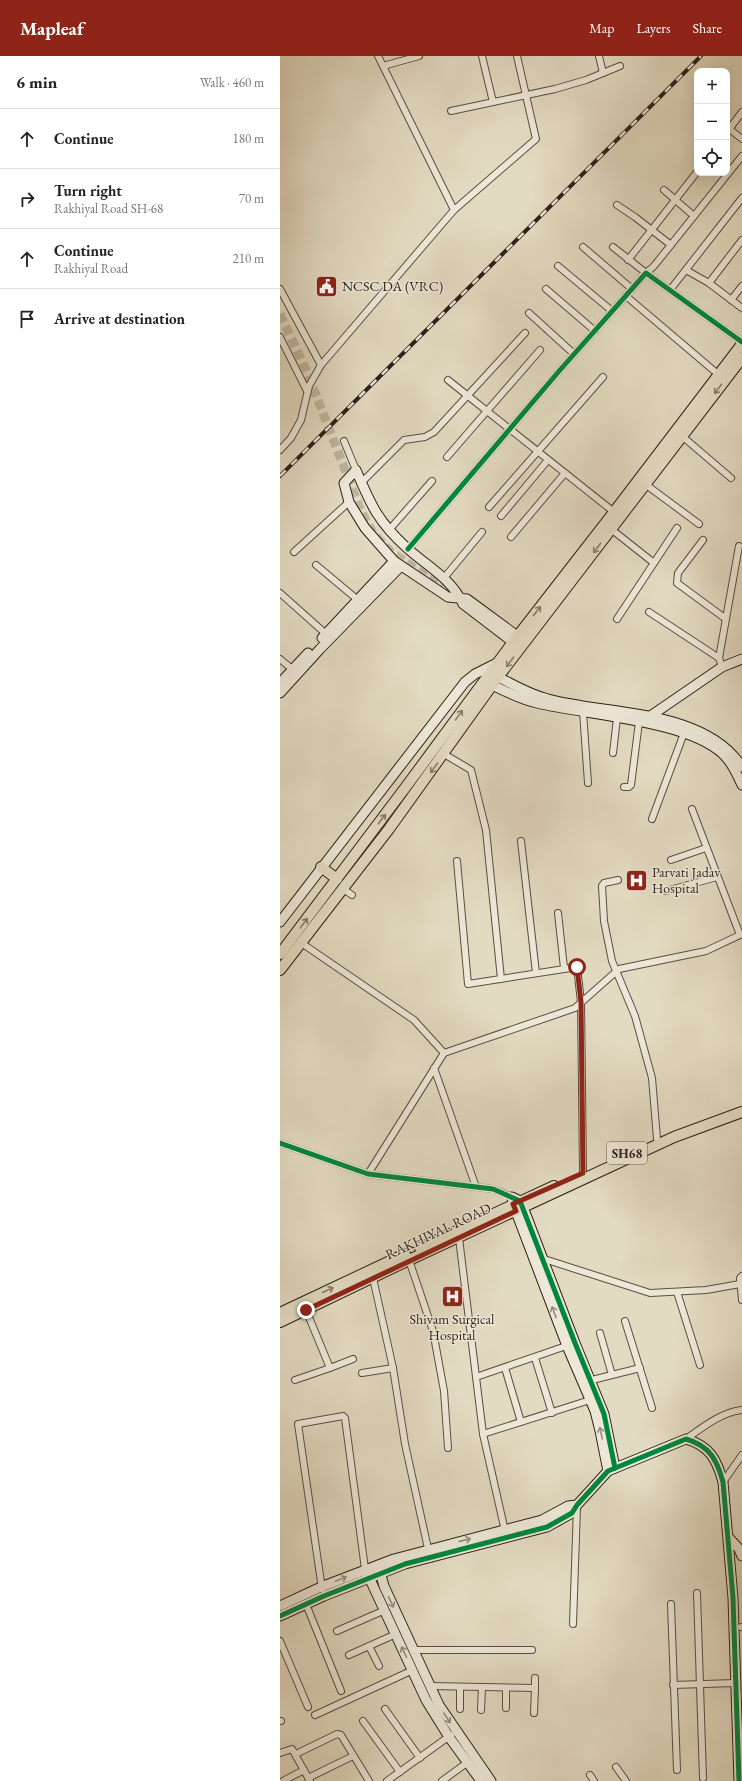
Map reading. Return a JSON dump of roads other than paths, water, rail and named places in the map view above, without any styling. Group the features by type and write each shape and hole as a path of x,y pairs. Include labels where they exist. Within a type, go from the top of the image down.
{"main road":[{"path":"280,954 519,642 614,512 742,343"},
{"path":"280,970 444,754 491,679 497,663 519,642 611,529 742,358"},
{"path":"321,867 337,879"},
{"name":"SH68","path":"280,1313 583,1173 742,1105"},
{"name":"RAKHIYAL ROAD","path":"280,1322 409,1260 459,1238 517,1204 658,1142 742,1112"}],"street":[{"path":"378,56 454,210"},
{"path":"383,66 420,56"},
{"path":"482,56 493,102"},
{"path":"280,450 291,438 301,420 307,391 313,377 321,365 454,210 536,139 517,56"},
{"path":"599,56 603,73"},
{"path":"451,112 555,89 586,80 620,66"},
{"path":"730,127 742,112"},
{"path":"730,130 742,139"},
{"path":"408,548 594,331 654,266 742,156"},
{"path":"628,260 694,176"},
{"path":"664,190 694,216"},
{"path":"670,290 742,198"},
{"path":"617,205 653,230 671,245"},
{"path":"709,283 741,245"},
{"path":"584,246 632,289"},
{"path":"613,247 628,260 742,343"},
{"path":"558,266 612,311"},
{"path":"686,270 709,283 742,308"},
{"path":"731,300 742,286"},
{"path":"546,289 594,331"},
{"path":"280,290 321,365"},
{"path":"626,296 718,375"},
{"path":"529,313 574,354"},
{"path":"361,483 404,440 431,434 525,333"},
{"path":"280,337 307,391"},
{"path":"447,457 540,350"},
{"path":"489,507 603,377"},
{"path":"448,380 614,512"},
{"path":"682,436 731,478"},
{"path":"344,440 373,510 389,530 443,582 454,587 463,604 519,642"},
{"path":"501,516 548,460"},
{"path":"356,470 344,483 349,502 365,528 397,563 448,597 460,598"},
{"path":"511,537 565,473"},
{"path":"389,530 432,481"},
{"path":"645,484 699,524"},
{"path":"294,552 349,502"},
{"path":"617,619 677,528"},
{"path":"611,529 654,563"},
{"path":"443,582 482,532"},
{"path":"703,540 678,573 677,583 726,620"},
{"path":"722,667 719,658 739,546"},
{"path":"280,683 358,600 397,563"},
{"path":"280,694 397,563"},
{"path":"316,565 358,600"},
{"path":"280,593 326,634"},
{"path":"649,612 719,658"},
{"path":"280,659 292,670"},
{"path":"624,787 629,787 631,785 645,721 722,667 742,659"},
{"path":"280,922 465,682 475,674 497,663"},
{"path":"491,679 520,698 617,718 689,727 712,738 726,747 736,757 742,768"},
{"path":"491,679 548,699 645,721 684,733 706,742 723,754 732,765 742,785"},
{"path":"583,712 588,783"},
{"path":"613,753 617,718"},
{"path":"652,819 684,733"},
{"path":"444,754 471,770 486,830 501,978"},
{"path":"368,1174 444,1053 575,1008 617,971 706,951 741,935 692,809"},
{"path":"521,841 536,973"},
{"path":"670,860 706,848"},
{"path":"457,861 468,984 577,967 581,1002 583,1173"},
{"path":"666,891 718,877"},
{"path":"618,880 604,883 601,890 604,920 612,961 635,1016 652,1078 658,1142"},
{"path":"342,888 352,895"},
{"path":"558,913 564,968"},
{"path":"300,942 414,1020 444,1053"},
{"path":"434,1068 476,1187"},
{"path":"280,1143 368,1174 493,1189 517,1204 543,1258 571,1345"},
{"path":"517,1204 533,1256 586,1382 604,1414 612,1470"},
{"path":"459,1238 483,1434 505,1531"},
{"path":"533,1256 650,1293 706,1290 740,1284"},
{"path":"409,1260 433,1331 444,1392 448,1448"},
{"path":"742,1276 740,1278 742,1300"},
{"path":"373,1278 393,1368 405,1444 429,1553"},
{"path":"677,1292 700,1365"},
{"path":"306,1310 330,1368"},
{"path":"625,1321 652,1408"},
{"path":"600,1333 612,1375"},
{"path":"476,1377 571,1345"},
{"path":"535,1358 552,1413"},
{"path":"295,1380 353,1359"},
{"path":"362,1374 393,1368"},
{"path":"505,1368 521,1422"},
{"path":"586,1382 640,1368"},
{"path":"586,1382 590,1400 612,1470"},
{"path":"483,1434 590,1400"},
{"path":"429,1553 547,1527 572,1513 577,1505 612,1470 686,1439 705,1426 733,1411 742,1410"},
{"path":"323,1591 298,1424 343,1416 345,1418 367,1573 426,1700 491,1781"},
{"path":"686,1439 699,1443 712,1456 719,1468 723,1482 733,1598 739,1781"},
{"path":"723,1482 742,1455"},
{"path":"280,1606 323,1591 367,1573 542,1520 568,1506 577,1505"},
{"path":"573,1624 577,1505"},
{"path":"728,1538 741,1551"},
{"path":"379,1569 384,1586 429,1686 468,1762 481,1781"},
{"path":"280,1616 306,1604 323,1591"},
{"path":"697,1593 703,1778"},
{"path":"306,1604 342,1692"},
{"path":"671,1604 677,1770"},
{"path":"337,1631 385,1610"},
{"path":"348,1655 396,1634"},
{"path":"280,1641 308,1707"},
{"path":"369,1646 379,1666"},
{"path":"414,1650 532,1650"},
{"path":"315,1715 413,1670"},
{"path":"534,1713 535,1678"},
{"path":"673,1685 735,1683"},
{"path":"429,1686 535,1688"},
{"path":"460,1687 460,1709"},
{"path":"481,1710 482,1687"},
{"path":"506,1688 506,1708"},
{"path":"385,1709 420,1758"},
{"path":"363,1721 400,1772"},
{"path":"296,1754 339,1734 369,1781"},
{"path":"388,1781 453,1734"},
{"path":"280,1753 291,1748 296,1754 309,1779 353,1756"},
{"path":"442,1781 468,1762"},
{"path":"616,1767 626,1781"},
{"path":"283,1781 304,1770"},
{"path":"590,1775 594,1781"}],"tunnel":[{"path":"280,314 307,372 361,511 373,533 390,551 442,587"}],"railway":[{"path":"280,476 701,56"}],"place":[{"name":"NCSC DA (VRC)","path":"326,286"},
{"name":"Parvati Jadav Hospital","path":"637,880"},
{"name":"Shivam Surgical Hospital","path":"452,1297"}]}
